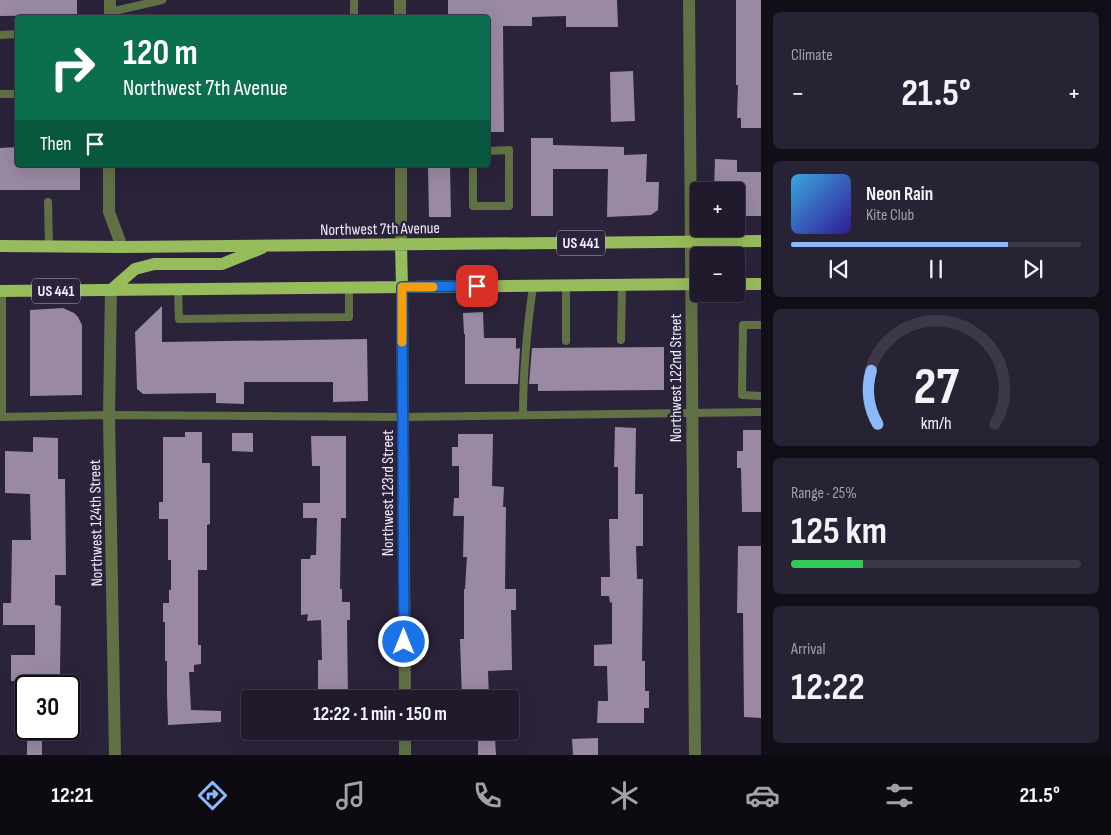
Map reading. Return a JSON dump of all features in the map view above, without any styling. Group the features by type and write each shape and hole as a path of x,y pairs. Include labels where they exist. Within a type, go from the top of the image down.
{"main road":[{"name":"Northwest 7th Avenue","path":"0,246 122,247 761,241"},
{"path":"401,244 402,287"},
{"path":"111,290 134,269 154,264 222,264 269,245"},
{"name":"US 441","path":"1,291 690,284"},
{"path":"745,284 761,284"}],"street":[{"path":"400,0 400,15"},
{"name":"Northwest 122nd Street","path":"689,0 691,247"},
{"path":"109,167 109,212 122,247"},
{"path":"401,167 401,244"},
{"name":"Northwest 123rd Street","path":"402,287 405,690"},
{"name":"Northwest 124th Street","path":"111,290 109,415 116,755"},
{"name":"Northwest 122nd Street","path":"695,302 692,412 695,755"},
{"path":"405,740 405,755"}],"lane":[{"path":"110,10 162,0"},
{"path":"354,0 354,15"},
{"path":"0,35 15,34"},
{"path":"0,94 15,94"},
{"path":"473,167 473,206 509,206 509,150 490,150"},
{"path":"48,202 49,246"},
{"path":"621,340 622,285"},
{"path":"523,415 524,357 533,286"},
{"path":"566,286 566,341"},
{"path":"178,290 179,319 349,317 349,288"},
{"path":"1,291 1,417 109,415 403,417 761,412"},
{"path":"761,325 743,325 742,395 761,396"}],"building":[{"path":"0,0 77,0 77,15 0,16"},
{"path":"448,0 617,0 618,27 566,27 566,16 532,17 532,26 503,26 504,132 490,132 490,15 448,15"},
{"path":"736,0 761,0 761,128 741,128 741,118 737,118"},
{"path":"633,71 635,121 611,122 610,72"},
{"path":"531,138 553,138 553,145 624,147 624,155 647,154 646,182 659,182 658,210 651,215 607,217 608,169 553,169 553,216 531,216"},
{"path":"15,147 15,167 80,167 80,190 0,190 0,148"},
{"path":"715,159 737,160 737,172 761,172 761,216 745,216 745,182 714,182"},
{"path":"428,167 450,167 451,217 429,217"},
{"path":"162,306 162,342 367,339 368,401 333,402 333,382 244,382 244,404 216,403 216,393 143,394 137,389 135,332"},
{"path":"63,308 74,313 82,325 82,395 30,396 30,310"},
{"path":"483,312 484,338 516,338 516,349 520,348 518,384 465,384 463,313"},
{"path":"664,347 664,390 538,391 538,384 529,384 532,348"},
{"path":"615,427 636,428 635,494 643,494 643,546 636,546 637,579 643,579 642,661 645,661 645,691 649,691 649,708 644,708 644,723 597,723 598,701 608,701 607,666 594,666 594,645 612,644 612,602 610,603 609,596 601,596 601,577 610,577 609,519 618,519 618,467 614,467"},
{"path":"743,430 761,430 761,512 742,512 741,468 737,468 737,451 743,451"},
{"path":"185,432 202,432 202,463 210,463 210,524 207,525 207,570 198,570 198,645 201,645 201,664 194,665 194,672 189,672 191,710 221,711 221,722 168,725 167,661 165,661 163,603 169,603 171,560 168,560 168,519 159,519 159,502 163,502 163,437 185,437"},
{"path":"232,433 253,433 253,452 232,451"},
{"path":"458,434 493,434 492,486 504,487 503,507 506,507 505,589 516,589 516,610 511,610 512,670 488,671 489,690 462,690 460,639 464,639 464,589 467,557 463,557 464,516 453,516 454,498 459,498 459,466 452,466 452,447 458,447"},
{"path":"311,436 346,436 346,518 341,518 340,589 342,589 342,602 350,602 350,620 347,620 348,690 318,690 318,660 322,660 321,620 307,621 308,614 301,615 301,559 310,559 311,555 316,555 317,518 303,518 303,503 320,503 320,466 312,466"},
{"path":"33,437 58,438 58,479 65,479 66,575 55,575 55,605 61,606 60,674 15,675 15,681 11,681 11,655 35,655 35,625 3,625 3,603 11,603 12,540 31,540 30,494 5,493 5,451 33,452"},
{"path":"738,546 761,546 761,718 744,717 743,613 737,613"},
{"path":"598,738 598,755 573,755 572,739"},
{"path":"27,740 42,740 42,755 27,755"},
{"path":"478,740 495,740 496,755 478,755"}],"slow traffic":[{"path":"402,342 402,287 433,287"}],"route":[{"path":"404,642 402,287 477,286"}]}
